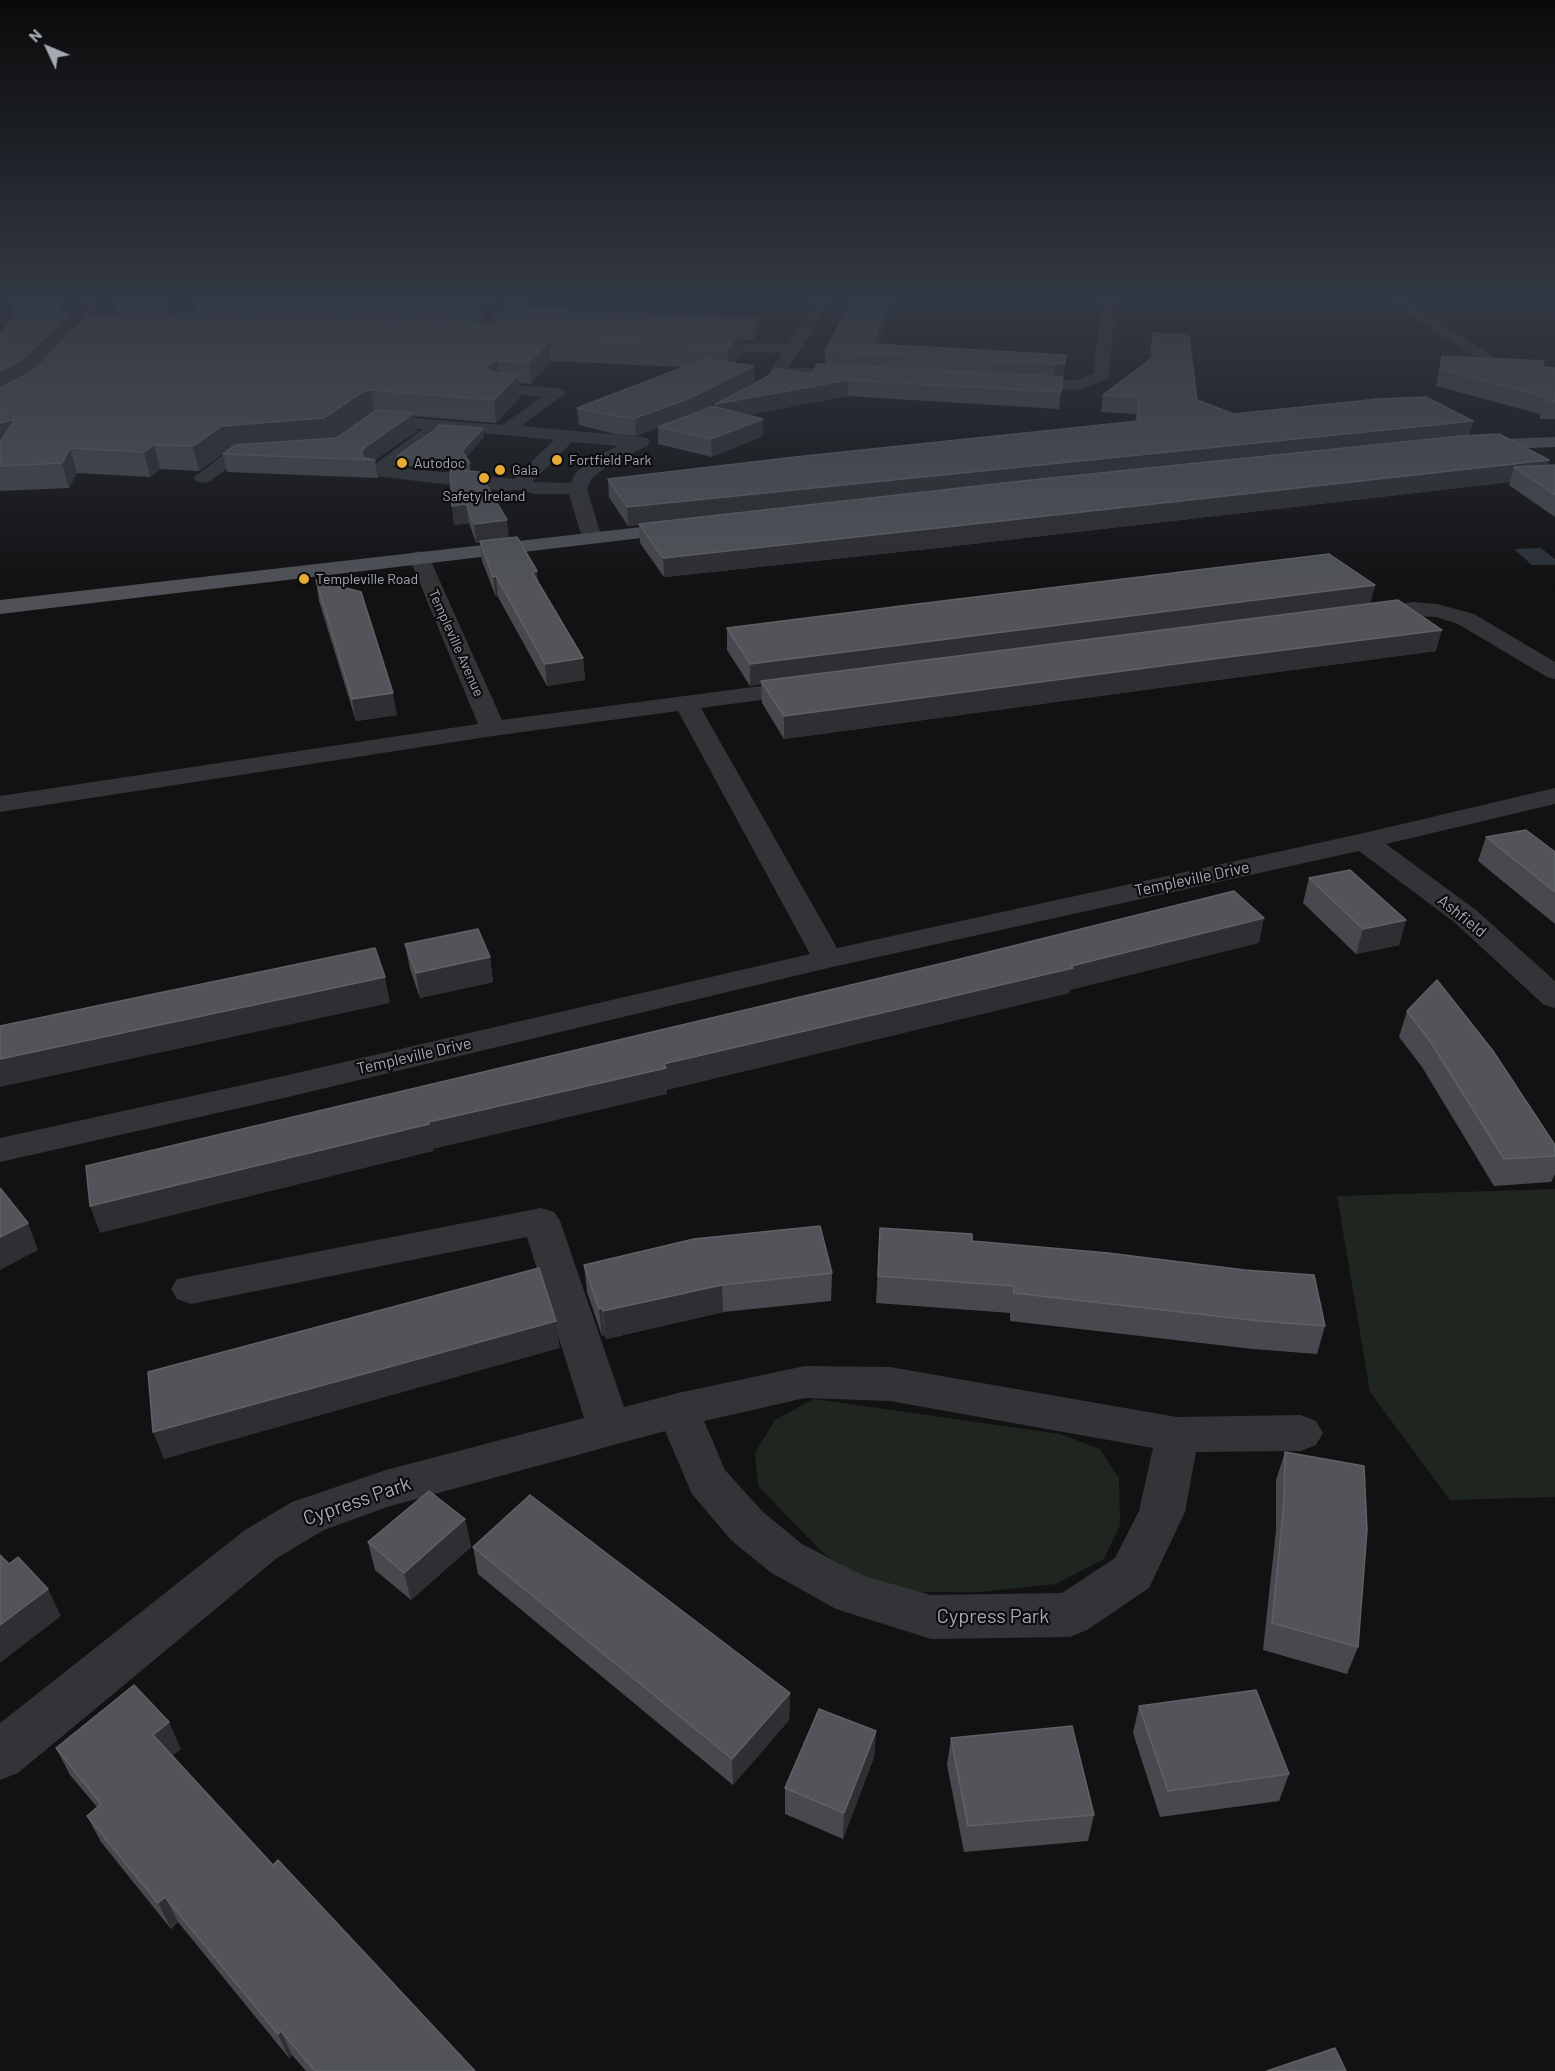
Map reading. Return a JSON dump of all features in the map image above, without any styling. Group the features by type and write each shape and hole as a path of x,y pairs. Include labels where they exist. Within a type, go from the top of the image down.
{"main road":[{"path":"1456,446 1553,444"},
{"path":"0,607 699,526"}],"street":[{"path":"0,407 21,395"},
{"path":"505,430 556,395"},
{"path":"358,432 375,420 505,430 563,441 640,443 583,476 578,489 583,515 592,538"},
{"path":"430,432 375,471 502,485 530,491 578,489"},
{"path":"530,491 563,441"},
{"path":"203,477 233,456 288,452"},
{"name":"Templeville Avenue","path":"419,557 493,729"},
{"path":"1344,618 1413,609 1437,610 1466,619 1555,672"},
{"path":"0,804 493,729 828,684"},
{"path":"686,703 828,959"},
{"name":"Templeville Drive","path":"0,1150 288,1086 828,959 1364,842 1555,796"},
{"name":"Ashfield","path":"1364,842 1465,916 1555,998"},
{"path":"191,1289 541,1221 609,1428"},
{"name":"Cypress Park","path":"0,1755 261,1544 308,1516 386,1489 678,1410 805,1382 890,1384 1177,1435 1301,1433"},
{"name":"Cypress Park","path":"678,1410 708,1481 747,1526 786,1558 853,1594 931,1617 1070,1615 1132,1573 1162,1512 1177,1435"}],"shaded area":[{"path":"1541,548 1555,559 1555,565 1532,565 1514,549"},
{"path":"1555,1189 1555,1497 1450,1500 1370,1392 1337,1196"},
{"path":"814,1399 1060,1434 1100,1449 1119,1478 1120,1525 1104,1559 1056,1584 980,1592 908,1592 867,1580 823,1553 758,1486 755,1453 775,1420"}],"building":[{"path":"0,395 359,395 324,418 222,426 193,446 154,445 144,452 70,448 62,463 0,466 0,442 15,419 0,423"},
{"path":"428,395 499,395 494,400"},
{"path":"612,395 697,395 635,418 577,408"},
{"path":"733,395 767,395 715,404"},
{"path":"1103,395 1196,395 1197,400 1234,414 1378,399 1426,397 1473,421 627,507 608,479 1139,421 1138,397"},
{"path":"1536,395 1555,395 1555,402 1545,402 1545,397"},
{"path":"711,406 763,419 711,439 658,427 701,411"},
{"path":"376,410 414,413 364,448 361,453 364,458 375,460 223,454 235,445 336,438"},
{"path":"438,425 483,428 462,451 470,463 397,456 436,429"},
{"path":"1499,434 1549,460 663,558 639,524 1022,481"},
{"path":"1555,465 1555,495 1514,467"},
{"path":"450,469 479,472 507,520 474,524 466,504 452,506"},
{"path":"517,537 537,571 532,572 583,658 545,664 496,576 493,577 480,541"},
{"path":"1329,554 1375,585 750,664 727,628 901,606"},
{"path":"316,580 361,592 393,693 352,699"},
{"path":"1398,600 1442,630 784,716 761,681"},
{"path":"1526,830 1555,852 1555,892 1486,837"},
{"path":"1350,870 1406,920 1363,929 1309,878"},
{"path":"1234,891 1264,918 1071,966 1073,968 664,1064 666,1068 429,1122 429,1124 90,1206 86,1166 952,961"},
{"path":"478,929 490,957 416,973 405,944"},
{"path":"375,948 385,977 0,1059 0,1026"},
{"path":"1437,980 1493,1051 1555,1145 1555,1156 1504,1159 1430,1041 1407,1011"},
{"path":"0,1188 28,1223 0,1237"},
{"path":"820,1226 832,1273 722,1285 603,1311 602,1308 599,1309 584,1265 694,1239"},
{"path":"880,1228 972,1234 972,1241 1108,1253 1245,1270 1314,1275 1325,1326 1260,1321 1014,1293 1014,1286 878,1276"},
{"path":"539,1268 556,1321 153,1432 148,1372"},
{"path":"1285,1452 1364,1466 1367,1530 1358,1647 1272,1623 1284,1503"},
{"path":"429,1491 465,1519 404,1573 368,1542"},
{"path":"530,1495 790,1693 732,1759 473,1547"},
{"path":"0,1555 9,1564 18,1557 48,1589 0,1625"},
{"path":"134,1685 169,1722 153,1735 273,1865 278,1860 475,2071 315,2071 281,2031 278,2034 165,1897 158,1903 87,1816 101,1804 56,1748"},
{"path":"1256,1690 1289,1774 1168,1791 1139,1706"},
{"path":"819,1709 876,1731 844,1813 785,1788"},
{"path":"1072,1726 1094,1815 968,1826 951,1738"},
{"path":"1335,2048 1346,2071 1267,2071"}],"place":[{"name":"Fortfield Park","path":"557,460"},
{"name":"Autodoc","path":"402,463"},
{"name":"Gala","path":"500,470"},
{"name":"Safety Ireland","path":"484,478"},
{"name":"Templeville Road","path":"304,579"}]}
